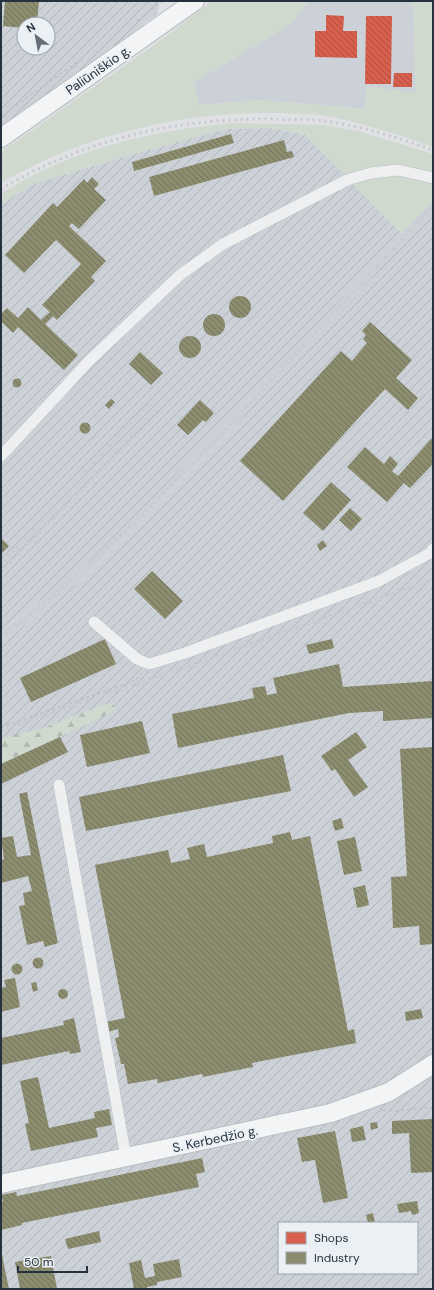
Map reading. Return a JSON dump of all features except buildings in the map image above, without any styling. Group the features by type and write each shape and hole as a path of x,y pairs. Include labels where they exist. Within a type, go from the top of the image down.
{"main road":[{"name":"Paliūniškio g.","path":"1,138 195,1"},
{"name":"S. Kerbedžio g.","path":"1,1184 331,1113 389,1092 429,1069"}],"street":[{"path":"1,456 89,361 180,275 223,244 347,180 371,173 398,170 433,178"},
{"path":"94,622 137,659 149,664 185,653 379,581 430,553 433,549"},
{"path":"59,785 126,1157"}],"path":[{"path":"137,21 163,1"},
{"path":"1,116 83,58"},
{"path":"1,727 136,680 149,664"},
{"path":"379,1109 398,1110 433,1107"}],"shaded area":[{"path":"1,1 160,1 157,14 106,53 1,126"},
{"path":"308,1 413,1 416,94 366,86 365,109 260,100 198,105 194,82 291,24"},
{"path":"269,128 304,134 402,234 164,487 89,561 1,631 1,205 30,185 126,156 226,129"},
{"path":"433,200 433,212 408,240 227,434 132,532 80,581 25,625 1,642 1,631 16,620 164,487"},
{"path":"433,212 433,1289 1,1289 1,642 25,625 80,581 132,532 227,434"}],"green space":[{"path":"212,1 308,1 291,24 194,82 199,105 260,100 365,109 366,86 416,93 413,1 433,1 433,147 363,124 319,115 244,113 207,116 171,121 101,139 66,151 1,183 1,152 164,38"},
{"path":"234,123 323,125 358,131 433,154 433,200 402,234 304,134 269,128 226,129 126,156 30,185 1,205 1,194 28,178 55,165 84,154 113,144 143,137 204,126"},
{"path":"107,704 112,704 117,710 1,764 1,739 46,727"}],"railway":[{"path":"1,189 65,157 98,145 132,135 201,122 273,119 316,120 361,128 433,150"},
{"path":"1,637 41,606 132,526 220,435 433,206"},
{"path":"4,561 150,402"},
{"path":"1,571 159,408"},
{"path":"1,730 226,653 433,579"}]}
